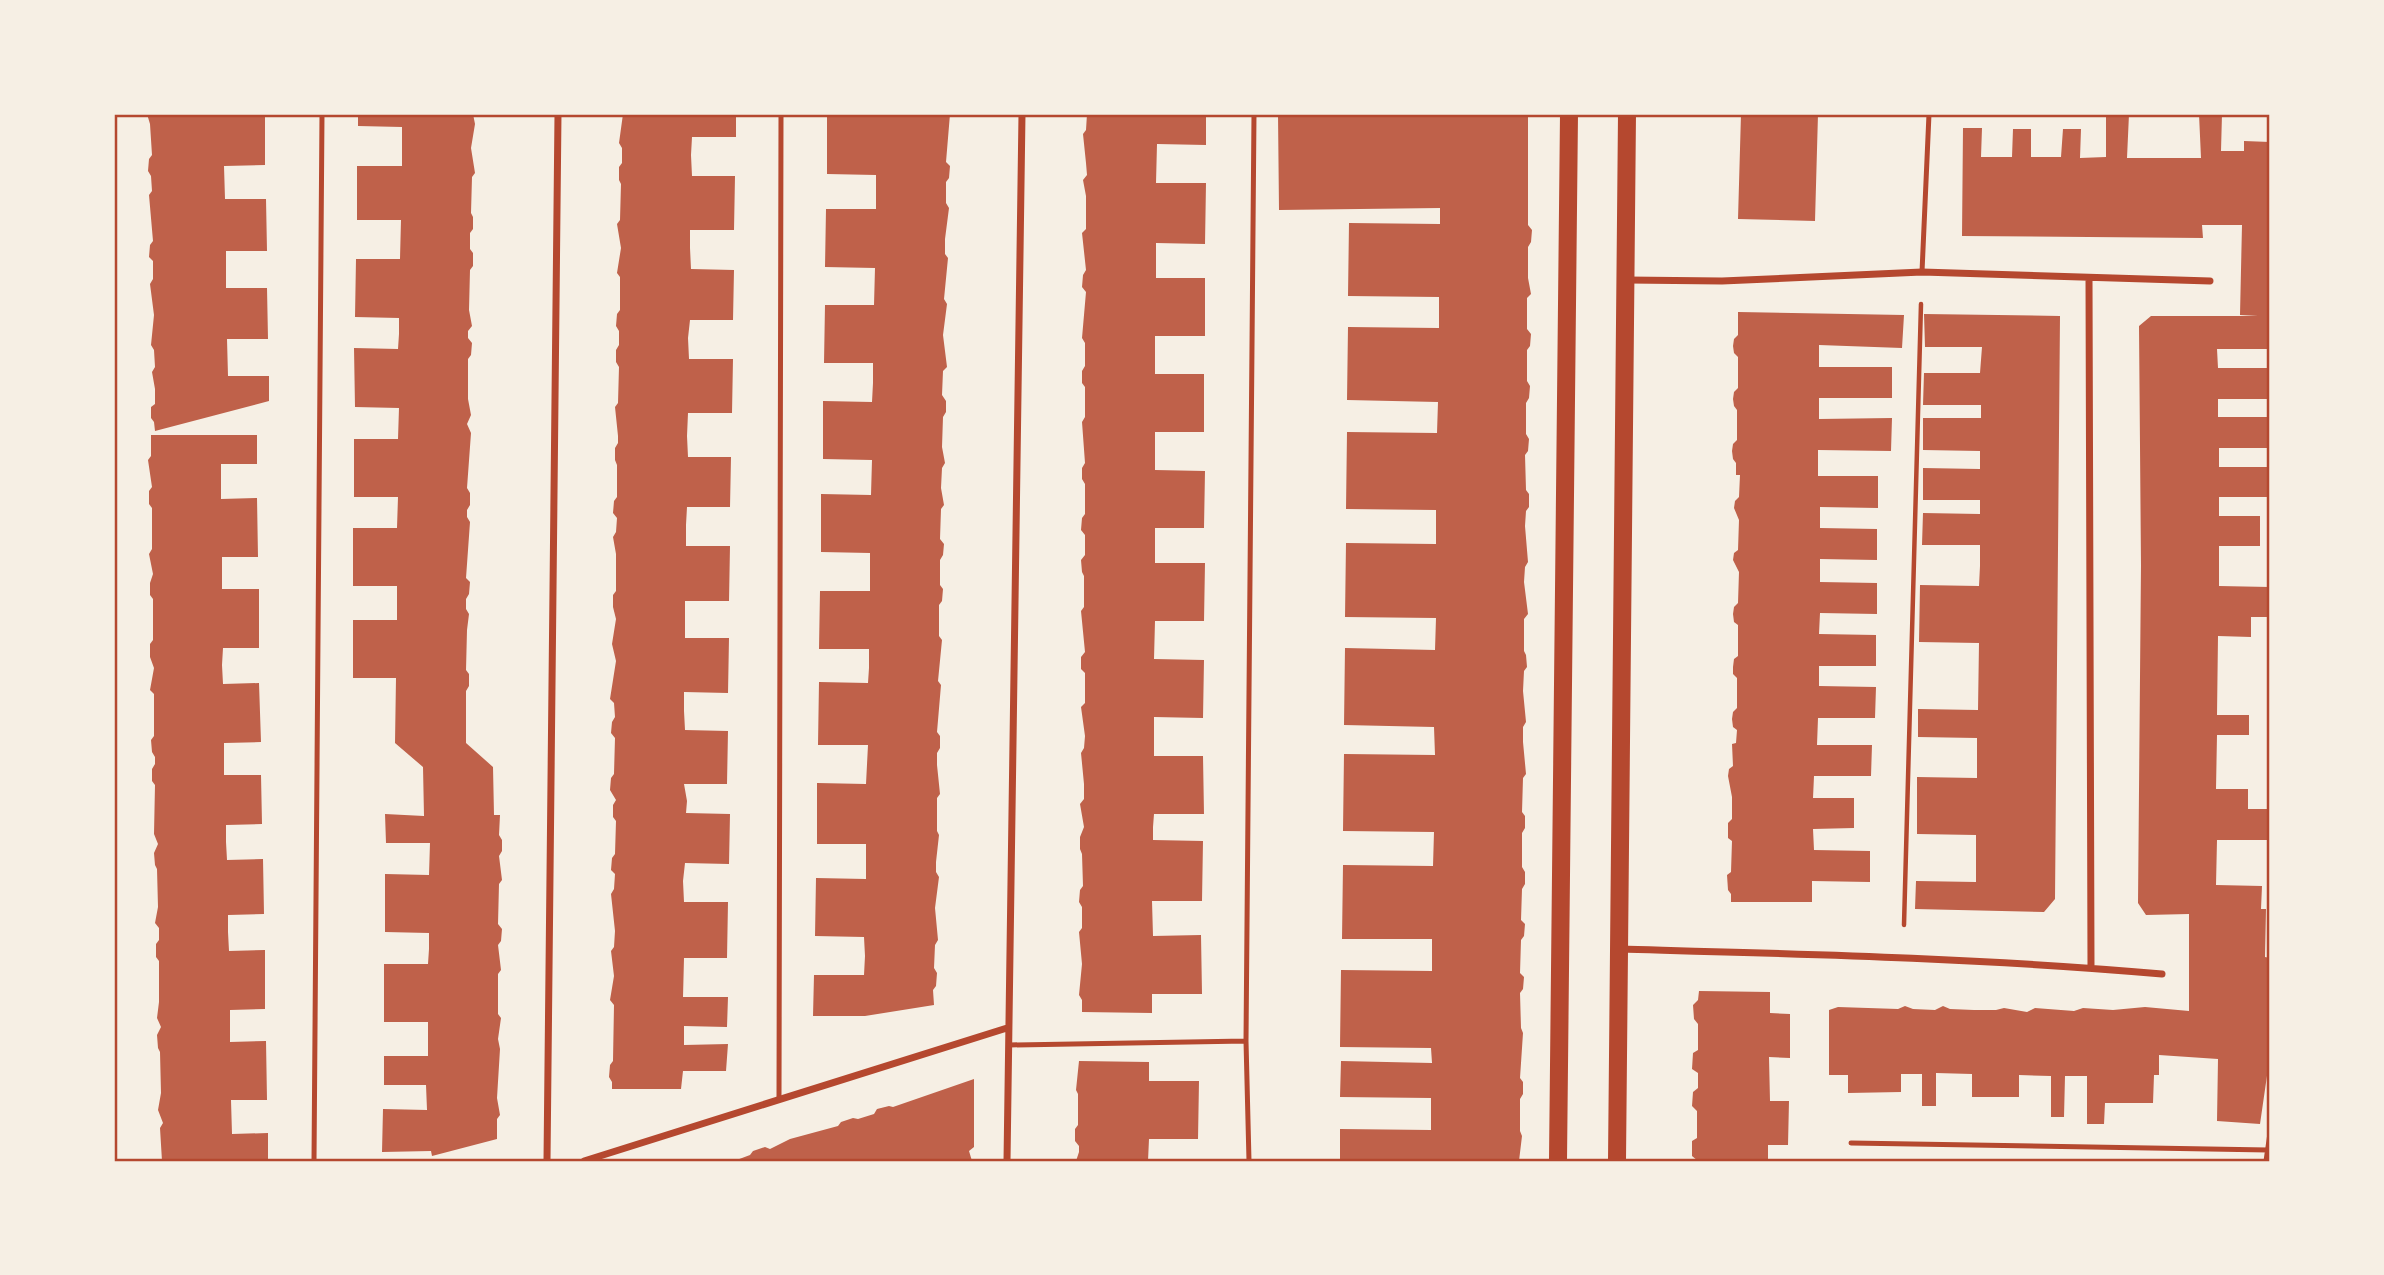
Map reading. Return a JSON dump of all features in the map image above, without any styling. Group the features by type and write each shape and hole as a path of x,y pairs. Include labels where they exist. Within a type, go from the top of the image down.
{"main road":[{"path":"1558,1161 1569,114"},
{"path":"1617,1161 1627,114"}],"street":[{"path":"547,1161 558,114"},
{"path":"1007,1161 1022,114"},
{"path":"1626,280 1722,281 1922,272 2210,281"},
{"path":"2089,278 2091,967"},
{"path":"1619,949 1903,958 2091,967 2162,974"},
{"path":"584,1161 1007,1028"}],"lane":[{"path":"314,1161 322,114"},
{"path":"779,1099 781,114"},
{"path":"1248,1161 1246,1041 1254,114"},
{"path":"1922,272 1928,114"},
{"path":"1009,1045 1246,1041"},
{"path":"2266,1161 2270,1133"},
{"path":"1851,1143 2268,1150"}],"path":[{"path":"1903,958 1922,272"}],"building":[{"path":"147,114 265,114 265,165 224,166 225,199 266,199 267,251 226,251 226,288 267,288 268,339 227,339 228,376 269,376 269,401 155,431 151,418 151,407 155,404 152,372 155,367 151,345 154,315 150,284 153,279 153,261 149,257 153,241 149,195 152,191 148,171 152,155"},
{"path":"358,114 473,114 475,124 471,148 475,173 472,177 473,229 470,233 473,266 470,270 469,310 472,326 468,331 468,338 472,343 468,359 468,399 471,415 467,424 471,433 467,488 470,505 467,517 470,522 466,578 470,582 466,599 469,614 466,670 469,674 469,686 466,691 466,743 493,767 494,815 500,815 499,835 502,851 499,856 502,880 499,884 498,924 502,929 498,945 501,970 498,974 498,1014 501,1018 497,1098 500,1115 497,1119 497,1139 432,1156 431,1151 382,1152 383,1109 427,1110 426,1085 384,1085 384,1056 428,1056 428,1022 384,1022 384,964 428,964 429,949 429,933 385,932 385,874 429,875 430,843 386,843 385,814 424,816 423,767 395,743 396,678 353,678 353,620 397,620 397,586 353,586 353,528 397,528 398,497 354,497 354,439 398,439 399,408 355,407 354,348 398,349 399,334 399,318 355,317 356,259 400,259 401,220 357,220 357,166 402,166 402,127 358,126"},
{"path":"623,114 736,114 736,137 692,137 691,155 692,176 735,176 734,230 690,230 691,269 734,270 733,320 690,320 688,338 689,359 733,359 732,413 688,413 687,436 688,457 731,457 730,507 687,507 686,525 686,546 730,546 729,601 685,601 685,638 729,638 728,693 684,692 685,730 728,731 727,784 684,784 686,813 730,814 729,864 685,863 683,881 684,902 728,902 727,958 684,958 683,997 728,997 727,1027 684,1026 684,1045 728,1044 726,1071 683,1071 681,1089 612,1089 609,1077 613,1061 614,1005 610,1000 614,976 611,951 614,947 615,931 611,894 615,874 611,870 615,854 616,821 613,817 613,805 616,800 610,790 614,774 615,738 611,733 615,717 614,703 610,699 616,661 612,644 616,619 613,607 616,554 613,537 617,518 613,513 617,497 615,448 618,436 615,407 618,403 619,367 616,350 619,345 619,331 616,326 620,310 620,277 617,273 621,248 617,224 620,220 619,167 622,163 622,148 619,143"},
{"path":"827,114 950,114 946,162 950,166 946,182 946,203 949,208 945,239 945,254 948,258 944,299 947,304 943,335 947,367 943,371 942,395 946,401 946,412 943,417 942,447 945,463 942,468 941,488 944,505 941,509 940,539 944,544 940,560 940,585 943,589 939,605 939,636 942,640 937,732 940,736 937,765 940,794 937,798 939,835 936,872 939,877 935,908 938,940 935,945 934,968 937,973 936,986 933,990 934,1005 865,1016 813,1016 814,975 864,975 865,956 864,937 815,936 816,878 866,879 866,844 817,844 817,783 866,784 868,745 818,745 819,682 868,683 869,668 869,649 819,649 820,591 870,591 870,553 821,552 821,494 871,495 872,460 823,459 823,401 872,402 873,383 873,363 824,363 825,305 874,305 875,268 825,267 826,209 876,209 876,175 827,174"},
{"path":"1087,114 1206,114 1206,145 1157,144 1156,183 1206,183 1205,244 1156,243 1156,278 1205,278 1205,336 1155,336 1155,374 1204,374 1204,432 1155,432 1155,470 1205,471 1204,528 1155,528 1155,563 1205,563 1204,621 1155,621 1154,659 1204,660 1203,718 1154,717 1154,756 1203,756 1204,814 1154,814 1153,827 1153,840 1203,841 1202,901 1152,901 1153,936 1201,935 1202,994 1152,994 1152,1013 1082,1012 1079,995 1082,964 1079,932 1082,928 1082,907 1079,902 1083,886 1080,837 1084,827 1080,804 1084,799 1081,753 1085,736 1081,707 1085,703 1085,673 1081,669 1081,657 1085,652 1081,611 1084,607 1084,576 1081,560 1085,555 1085,535 1081,530 1085,514 1082,422 1085,417 1085,387 1082,383 1082,371 1085,366 1085,343 1082,338 1086,292 1082,287 1086,270 1082,233 1086,229 1083,180 1087,175 1083,134 1086,130"},
{"path":"1278,114 1528,114 1528,225 1532,230 1528,247 1531,294 1527,298 1527,329 1531,334 1527,350 1527,381 1530,386 1526,403 1526,434 1529,439 1525,455 1529,507 1526,511 1525,526 1528,562 1524,582 1528,614 1524,619 1527,667 1524,671 1523,691 1526,774 1523,778 1522,812 1525,816 1525,828 1522,833 1522,867 1525,884 1522,889 1521,920 1525,924 1521,940 1520,973 1524,977 1520,993 1523,1033 1520,1078 1523,1082 1523,1094 1520,1099 1522,1136 1519,1161 1340,1161 1340,1129 1431,1130 1431,1098 1340,1097 1341,1061 1432,1063 1431,1048 1340,1047 1341,970 1432,971 1432,939 1342,939 1343,865 1433,866 1434,832 1343,831 1344,754 1435,755 1434,727 1344,725 1345,648 1435,650 1436,618 1345,617 1346,543 1436,544 1436,510 1346,509 1347,432 1437,433 1438,402 1347,400 1348,327 1439,328 1439,297 1348,296 1349,223 1440,224 1440,208 1279,210"},
{"path":"1741,114 1818,114 1815,221 1738,219"},
{"path":"2106,114 2129,114 2127,158 2201,158 2199,114 2222,114 2221,151 2244,151 2244,141 2270,142 2270,349 2217,349 2218,368 2270,368 2270,399 2218,399 2218,417 2270,417 2270,448 2219,448 2219,467 2270,467 2270,497 2219,497 2219,516 2260,516 2260,546 2219,546 2219,586 2270,587 2270,617 2251,617 2251,637 2218,636 2217,715 2249,715 2249,735 2217,735 2216,789 2248,789 2248,809 2270,809 2270,840 2217,840 2216,885 2262,886 2261,909 2266,909 2265,957 2270,958 2270,1055 2260,1124 2217,1121 2218,1059 2159,1055 2159,1075 2154,1075 2153,1103 2105,1103 2104,1124 2087,1124 2087,1076 2065,1076 2064,1117 2051,1117 2051,1076 2019,1075 2019,1097 1972,1097 1972,1074 1936,1073 1936,1106 1922,1106 1922,1074 1901,1074 1901,1092 1848,1093 1848,1075 1829,1075 1829,1010 1838,1007 1898,1009 1905,1006 1935,1010 1943,1006 1950,1009 2004,1008 2027,1012 2035,1008 2074,1011 2083,1008 2113,1010 2145,1007 2189,1011 2189,914 2146,915 2138,903 2141,565 2139,326 2151,316 2258,316 2240,315 2242,225 2202,225 2203,238 1962,236 1963,128 1982,128 1981,157 2012,157 2013,129 2031,129 2031,157 2061,157 2063,129 2081,129 2080,158 2106,157"},
{"path":"1738,312 1904,315 1902,348 1819,345 1819,367 1892,367 1892,398 1819,398 1819,419 1892,418 1891,451 1818,450 1818,476 1878,476 1878,508 1820,507 1820,528 1877,529 1877,560 1820,559 1820,582 1877,583 1877,614 1820,613 1819,634 1876,635 1876,666 1819,666 1819,686 1876,687 1875,718 1818,718 1817,745 1872,745 1871,776 1814,776 1813,798 1854,798 1854,828 1813,829 1814,850 1870,851 1870,882 1812,881 1812,902 1731,902 1728,890 1727,875 1731,872 1732,841 1728,838 1728,823 1732,819 1732,797 1728,776 1729,769 1733,766 1732,744 1736,743 1737,730 1733,727 1732,719 1737,708 1737,678 1733,674 1733,667 1734,659 1738,656 1738,625 1734,622 1733,614 1738,603 1739,572 1733,560 1734,553 1738,550 1739,520 1734,508 1739,497 1740,475 1736,475 1732,451 1737,440 1737,410 1733,399 1738,388 1738,357 1733,346 1738,335"},
{"path":"1924,314 2060,316 2055,899 2044,912 1915,909 1916,881 1976,882 1976,835 1917,834 1917,777 1977,778 1977,738 1918,737 1918,709 1978,710 1979,643 1919,642 1920,585 1979,586 1980,566 1980,545 1922,545 1923,513 1980,514 1980,500 1923,500 1923,468 1980,469 1980,451 1923,450 1923,418 1981,418 1981,405 1923,405 1924,373 1980,373 1982,347 1925,347"},
{"path":"151,435 257,435 257,464 221,464 221,499 257,498 258,557 222,557 222,589 259,589 259,648 223,648 222,665 223,684 259,683 261,742 224,743 224,775 261,775 262,824 226,825 226,842 227,860 263,859 264,914 228,915 228,932 229,951 265,950 265,1009 230,1010 230,1042 266,1041 267,1100 231,1100 232,1134 268,1133 268,1161 162,1161 160,1128 163,1123 158,1110 161,1093 157,1035 161,1027 157,1018 159,961 156,957 156,944 159,940 159,928 155,923 158,907 154,853 158,844 154,834 155,785 152,781 155,764 151,740 154,736 154,694 150,690 154,668 150,657 150,644 153,640 153,599 150,595 150,583 153,574 149,554 152,549 152,508 149,504 149,491 152,487 148,460 151,456"},
{"path":"1699,991 1770,992 1770,1013 1790,1014 1790,1058 1769,1057 1770,1101 1789,1101 1788,1145 1768,1145 1768,1161 1698,1161 1692,1156 1692,1141 1697,1138 1697,1111 1692,1106 1693,1092 1698,1088 1698,1073 1692,1069 1693,1053 1698,1050 1698,1024 1694,1019 1693,1005 1698,1000"},
{"path":"1079,1061 1149,1062 1149,1081 1199,1081 1198,1139 1149,1139 1148,1161 1076,1161 1079,1152 1075,1129 1078,1125 1076,1090"},
{"path":"974,1079 974,1147 969,1151 972,1161 734,1161 750,1155 753,1151 765,1147 770,1149 790,1139 838,1126 841,1122 853,1118 874,1114 877,1109 893,1107"}]}
